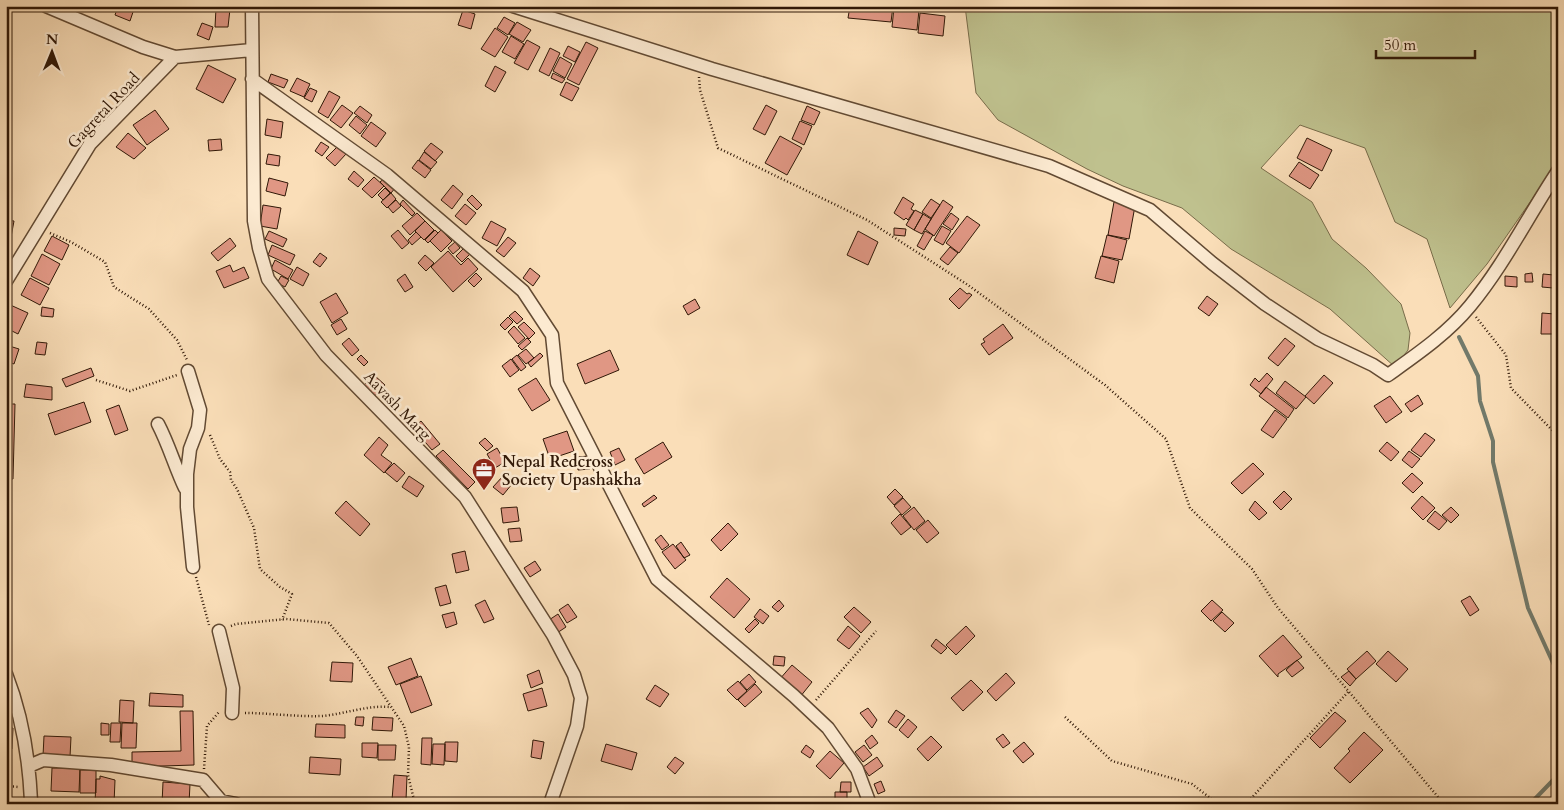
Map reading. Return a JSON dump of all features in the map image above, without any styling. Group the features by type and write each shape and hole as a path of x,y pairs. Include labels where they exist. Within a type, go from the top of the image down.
{"street":[{"path":"46,6 143,47 176,58 252,50"},
{"name":"Aavash Marg","path":"252,6 254,221 268,279 326,355 465,497 553,635 574,675 581,698 577,726 550,804"},
{"path":"514,6 697,63 1049,166 1150,210 1212,264 1265,304 1318,339 1373,365 1388,375 1434,341 1469,308 1506,256 1558,172"},
{"name":"Gagretal Road","path":"6,281 40,229 76,163 90,144 176,58"},
{"path":"252,79 387,175 523,291 552,335 557,383 657,579 828,728 857,769 870,804"},
{"path":"188,371 200,410 198,428 190,449 187,491 193,567"},
{"path":"158,424 170,448 177,472 187,491"},
{"path":"219,631 234,688 232,713"},
{"path":"6,674 18,704 30,766 31,801 34,804"},
{"path":"30,766 43,760 111,765 203,780 221,801 236,804"}],"path":[{"path":"697,63 700,90 718,148 867,220 968,285 1105,385 1166,439 1190,508 1252,570 1278,608 1444,804"},
{"path":"40,229 70,242 105,262 114,287 149,309 177,340 192,370 130,391 96,380"},
{"path":"1469,308 1506,355 1511,388 1553,431 1558,444"},
{"path":"209,433 220,460 230,472 231,480 254,528 260,569 280,587 292,594 282,620"},
{"path":"193,567 212,634 236,624 282,620 329,622 357,656 404,726 409,747 408,775 415,804"},
{"path":"808,709 876,631"},
{"path":"1246,804 1348,692"},
{"path":"203,780 207,726 217,712 320,716 354,712 372,706 390,707"},
{"path":"1065,717 1112,761 1192,784 1218,804"}],"green space":[{"path":"965,6 1558,6 1558,162 1487,264 1450,308 1427,239 1395,222 1365,148 1300,125 1261,168 1312,202 1332,239 1366,268 1401,304 1410,333 1408,350 1395,367 1330,309 1231,249 1182,208 1123,186 1087,169 998,120 976,93"}],"building":[{"path":"118,6 135,6 130,21 115,15"},
{"path":"805,6 848,6 848,11"},
{"path":"850,6 893,6 891,22 848,18"},
{"path":"894,7 919,10 917,30 892,27"},
{"path":"216,8 230,9 228,27 215,27"},
{"path":"463,10 475,14 471,29 458,25"},
{"path":"920,13 945,16 943,36 918,33"},
{"path":"504,17 515,23 508,35 497,28"},
{"path":"517,22 531,30 523,42 509,34"},
{"path":"202,23 213,27 209,40 197,35"},
{"path":"495,28 508,37 495,57 481,49"},
{"path":"511,36 524,44 515,59 502,52"},
{"path":"527,40 540,47 528,70 514,63"},
{"path":"586,42 598,48 579,85 567,79"},
{"path":"568,46 580,52 575,62 563,56"},
{"path":"550,48 560,53 549,76 539,71"},
{"path":"560,57 572,64 565,78 553,71"},
{"path":"208,65 236,79 223,103 196,89"},
{"path":"495,66 506,72 495,92 485,86"},
{"path":"553,73 565,79 562,83 551,78"},
{"path":"271,74 288,80 284,88 268,82"},
{"path":"297,78 310,84 304,97 290,91"},
{"path":"566,82 579,88 572,101 560,95"},
{"path":"310,88 317,91 312,102 304,98"},
{"path":"329,91 340,97 328,118 318,112"},
{"path":"342,105 353,113 341,128 330,120"},
{"path":"766,105 777,111 765,135 753,129"},
{"path":"360,106 372,115 367,123 354,113"},
{"path":"807,106 820,112 814,125 801,120"},
{"path":"155,110 169,129 147,145 133,125"},
{"path":"356,116 367,125 360,134 349,125"},
{"path":"267,119 283,122 281,138 265,135"},
{"path":"800,121 812,126 804,145 792,139"},
{"path":"371,122 386,133 376,147 361,136"},
{"path":"128,133 146,148 134,159 116,147"},
{"path":"780,136 802,148 787,175 765,163"},
{"path":"1307,138 1332,150 1322,171 1297,158"},
{"path":"221,139 222,150 209,151 208,140"},
{"path":"321,142 329,147 322,156 315,151"},
{"path":"431,143 443,152 435,161 424,151"},
{"path":"338,146 346,154 335,166 326,158"},
{"path":"424,152 437,162 431,169 419,160"},
{"path":"268,154 280,156 279,166 266,164"},
{"path":"418,160 431,170 425,178 412,168"},
{"path":"1299,162 1319,175 1310,189 1289,176"},
{"path":"354,171 364,180 358,187 348,179"},
{"path":"374,177 384,186 372,198 362,189"},
{"path":"386,177 396,187 391,193 380,182"},
{"path":"269,178 288,183 285,196 266,191"},
{"path":"453,185 463,194 452,209 441,200"},
{"path":"385,188 390,193 383,200 378,195"},
{"path":"391,193 396,199 387,208 381,202"},
{"path":"472,195 482,205 477,210 467,200"},
{"path":"903,197 914,204 911,209 914,211 908,220 906,218 904,220 894,213"},
{"path":"931,199 940,205 931,218 922,212"},
{"path":"396,200 401,206 393,213 388,207"},
{"path":"403,200 415,213 412,216 400,204"},
{"path":"943,200 953,207 934,236 925,229"},
{"path":"1114,202 1135,206 1129,239 1108,235"},
{"path":"465,204 476,213 466,225 455,216"},
{"path":"263,205 281,208 277,229 260,226"},
{"path":"915,210 923,214 914,230 906,225"},
{"path":"417,213 425,221 410,235 402,226"},
{"path":"951,213 959,219 952,230 943,224"},
{"path":"923,214 931,219 922,234 914,230"},
{"path":"967,216 980,225 959,253 946,243"},
{"path":"6,220 14,221 11,237 6,236"},
{"path":"425,221 434,230 424,240 415,231"},
{"path":"491,221 506,229 497,246 482,238"},
{"path":"942,226 951,231 943,245 934,240"},
{"path":"894,228 906,229 905,236 894,235"},
{"path":"398,230 409,243 402,249 391,236"},
{"path":"435,230 438,233 428,243 425,240"},
{"path":"441,230 452,241 441,252 430,241"},
{"path":"269,231 287,239 283,247 265,239"},
{"path":"858,231 878,242 868,265 847,255"},
{"path":"925,231 933,235 924,250 917,246"},
{"path":"416,232 421,237 412,245 408,240"},
{"path":"1107,235 1127,240 1122,260 1102,256"},
{"path":"52,236 69,245 62,260 44,251"},
{"path":"508,237 516,243 504,257 496,251"},
{"path":"230,238 236,246 218,261 211,253"},
{"path":"455,242 460,248 453,254 448,248"},
{"path":"272,245 295,255 290,265 268,255"},
{"path":"467,245 473,251 462,262 456,256"},
{"path":"950,247 958,253 948,265 940,259"},
{"path":"448,251 461,265 468,258 478,269 453,292 431,267"},
{"path":"320,253 327,258 320,267 313,262"},
{"path":"42,254 60,264 49,285 31,276"},
{"path":"425,255 434,263 426,271 418,263"},
{"path":"1101,256 1119,261 1114,283 1095,278"},
{"path":"275,260 293,270 288,279 271,269"},
{"path":"230,265 233,272 244,267 249,278 224,288 216,271"},
{"path":"297,267 309,274 303,286 290,279"},
{"path":"530,268 540,276 533,286 523,278"},
{"path":"476,273 482,279 474,287 468,281"},
{"path":"1532,273 1533,282 1525,282 1525,274"},
{"path":"405,274 413,287 405,292 397,280"},
{"path":"1543,274 1554,275 1553,288 1542,287"},
{"path":"281,276 289,280 285,287 277,283"},
{"path":"1505,276 1517,277 1517,287 1505,286"},
{"path":"30,278 49,288 40,305 21,295"},
{"path":"960,288 967,294 972,295 959,309 949,299"},
{"path":"336,293 348,313 332,323 320,302"},
{"path":"1207,296 1218,304 1209,316 1198,308"},
{"path":"695,299 700,308 688,315 683,306"},
{"path":"6,303 28,313 18,334 6,328"},
{"path":"42,307 54,309 53,317 41,316"},
{"path":"515,311 523,319 517,324 509,316"},
{"path":"1542,313 1555,314 1554,334 1541,334"},
{"path":"508,317 513,322 505,330 500,325"},
{"path":"341,319 347,329 337,335 331,325"},
{"path":"524,322 535,333 529,339 518,327"},
{"path":"1003,324 1013,338 989,355 981,344 985,342 983,339"},
{"path":"514,326 525,338 518,344 508,332"},
{"path":"349,338 359,350 352,356 342,344"},
{"path":"527,338 531,342 522,350 518,346"},
{"path":"1285,338 1295,346 1278,366 1268,358"},
{"path":"37,342 47,343 45,355 35,354"},
{"path":"6,345 19,349 14,364 6,361"},
{"path":"526,349 534,358 526,364 518,355"},
{"path":"610,350 619,370 585,384 577,364"},
{"path":"540,353 543,356 531,367 528,363"},
{"path":"361,355 368,362 364,366 357,359"},
{"path":"517,355 526,367 521,371 512,359"},
{"path":"511,359 519,370 510,377 502,366"},
{"path":"91,368 94,376 66,387 62,379"},
{"path":"1267,373 1273,379 1261,394 1250,385 1255,378 1259,382"},
{"path":"374,375 385,385 374,397 363,386"},
{"path":"1324,375 1333,383 1314,404 1305,396"},
{"path":"536,378 550,400 532,411 518,389"},
{"path":"1285,381 1306,397 1296,409 1276,393"},
{"path":"26,384 52,387 52,400 24,397"},
{"path":"1266,387 1294,409 1288,418 1259,396"},
{"path":"1418,395 1423,404 1411,412 1405,404"},
{"path":"1390,396 1402,412 1386,423 1374,406"},
{"path":"84,402 91,422 55,435 48,414"},
{"path":"6,404 15,404 13,479 6,479"},
{"path":"119,405 128,430 115,435 106,410"},
{"path":"1275,410 1287,419 1273,438 1261,430"},
{"path":"421,421 440,444 432,450 413,428"},
{"path":"567,431 574,451 550,459 543,439"},
{"path":"1425,433 1435,440 1421,457 1411,450"},
{"path":"379,437 388,445 381,455 392,463 384,473 364,455"},
{"path":"485,438 493,446 487,451 479,443"},
{"path":"663,442 672,457 644,474 635,459"},
{"path":"1387,442 1399,452 1391,461 1379,451"},
{"path":"497,448 505,462 495,468 487,454"},
{"path":"619,448 625,460 615,465 610,452"},
{"path":"443,450 475,482 468,489 436,456"},
{"path":"1409,451 1420,459 1412,468 1402,460"},
{"path":"589,456 590,469 578,470 577,457"},
{"path":"394,463 405,473 397,482 385,472"},
{"path":"1253,463 1264,474 1242,494 1231,483"},
{"path":"1412,473 1423,483 1413,493 1402,483"},
{"path":"409,476 424,486 417,497 402,487"},
{"path":"503,476 512,484 503,495 493,487"},
{"path":"895,489 903,497 894,505 887,497"},
{"path":"1284,491 1292,499 1281,510 1273,502"},
{"path":"654,495 657,498 644,507 642,504"},
{"path":"1422,496 1435,508 1423,520 1411,508"},
{"path":"903,498 911,507 902,515 894,506"},
{"path":"346,501 370,524 360,536 335,513"},
{"path":"1255,501 1267,513 1259,520 1249,510"},
{"path":"517,507 519,521 503,523 501,508"},
{"path":"914,507 925,521 914,530 903,516"},
{"path":"1451,507 1459,515 1451,523 1442,515"},
{"path":"1435,511 1447,521 1439,530 1427,521"},
{"path":"900,514 911,527 901,535 891,523"},
{"path":"928,520 939,533 927,543 916,530"},
{"path":"728,523 738,534 721,551 711,540"},
{"path":"520,528 522,541 510,542 508,529"},
{"path":"661,535 669,545 662,550 655,540"},
{"path":"681,542 690,555 684,558 676,546"},
{"path":"673,544 686,560 675,569 662,552"},
{"path":"465,551 469,570 456,573 452,554"},
{"path":"535,561 541,570 530,577 524,568"},
{"path":"727,578 750,599 734,618 710,597"},
{"path":"446,585 451,603 440,606 435,588"},
{"path":"1470,596 1479,610 1470,616 1461,601"},
{"path":"485,600 494,619 484,623 475,605"},
{"path":"779,600 784,606 778,612 772,607"},
{"path":"1212,600 1223,610 1211,621 1201,611"},
{"path":"568,604 577,617 567,623 559,610"},
{"path":"854,607 871,622 861,633 844,617"},
{"path":"760,609 769,616 763,624 754,617"},
{"path":"454,612 457,624 446,628 442,615"},
{"path":"1222,612 1234,623 1225,632 1213,621"},
{"path":"558,614 566,627 557,633 549,620"},
{"path":"755,619 759,623 749,633 745,629"},
{"path":"848,626 860,636 849,649 837,640"},
{"path":"966,626 975,636 956,655 946,645"},
{"path":"1283,635 1302,657 1278,674 1278,677 1259,656"},
{"path":"936,639 947,648 941,654 931,646"},
{"path":"1367,651 1376,661 1356,679 1347,669"},
{"path":"1388,651 1408,669 1396,682 1376,664"},
{"path":"774,656 785,657 784,666 773,665"},
{"path":"411,658 418,676 396,685 388,667"},
{"path":"1297,660 1304,668 1292,677 1286,670"},
{"path":"332,662 353,663 352,682 330,681"},
{"path":"792,665 812,682 800,697 779,680"},
{"path":"539,670 543,683 531,688 527,675"},
{"path":"1349,671 1356,679 1350,686 1341,677"},
{"path":"1006,673 1015,683 996,701 987,691"},
{"path":"749,674 756,682 747,690 740,682"},
{"path":"421,676 432,705 411,713 400,684"},
{"path":"971,680 983,692 963,711 951,698"},
{"path":"738,681 747,691 737,700 727,690"},
{"path":"755,684 762,692 745,707 738,700"},
{"path":"655,685 669,694 660,707 646,699"},
{"path":"542,688 547,706 528,711 523,694"},
{"path":"150,693 183,695 183,707 149,706"},
{"path":"120,700 134,701 133,723 119,722"},
{"path":"868,708 877,720 872,728 860,713"},
{"path":"896,710 905,716 896,728 888,722"},
{"path":"180,711 193,711 194,765 132,767 132,752 181,751"},
{"path":"1335,712 1346,721 1320,748 1310,738"},
{"path":"356,717 364,717 363,726 355,725"},
{"path":"373,717 393,718 392,731 372,730"},
{"path":"908,719 917,727 908,738 899,730"},
{"path":"101,723 109,724 109,735 101,735"},
{"path":"111,723 121,723 120,742 110,742"},
{"path":"122,723 137,723 136,748 121,748"},
{"path":"316,724 345,725 345,738 315,737"},
{"path":"6,728 13,728 12,749 6,749"},
{"path":"1364,732 1383,750 1350,783 1334,768"},
{"path":"1003,734 1010,743 1003,748 996,739"},
{"path":"872,735 878,743 870,749 865,741"},
{"path":"44,736 71,737 70,757 43,756"},
{"path":"931,736 942,747 928,761 917,749"},
{"path":"422,738 432,738 431,765 421,764"},
{"path":"533,740 544,742 541,759 531,757"},
{"path":"445,742 458,742 457,762 445,761"},
{"path":"1024,742 1034,754 1023,763 1013,751"},
{"path":"362,743 378,743 377,758 362,757"},
{"path":"433,744 445,744 444,765 432,764"},
{"path":"606,744 637,753 632,770 601,761"},
{"path":"378,745 396,745 395,760 378,760"},
{"path":"806,745 814,751 810,758 801,752"},
{"path":"864,745 872,755 863,762 855,752"},
{"path":"830,751 844,763 830,779 816,766"},
{"path":"310,757 341,759 340,775 309,773"},
{"path":"675,757 684,763 675,774 667,767"},
{"path":"877,757 883,766 869,776 863,767"},
{"path":"52,768 80,768 79,792 51,791"},
{"path":"80,770 96,770 96,793 80,793"},
{"path":"394,775 407,776 406,800 392,800"},
{"path":"100,776 115,780 114,804 95,804 96,779 100,779"},
{"path":"881,781 885,791 878,794 874,784"},
{"path":"163,782 190,784 189,804 162,804"},
{"path":"841,782 851,782 851,792 840,792"},
{"path":"835,792 847,792 847,802 835,801"}],"waterway":[{"path":"1459,337 1478,376 1480,401 1493,441 1493,462 1528,608 1558,674"},
{"path":"1530,804 1558,775"}],"place":[{"name":"Nepal Redcross Society Upashakha","path":"484,491"}]}
